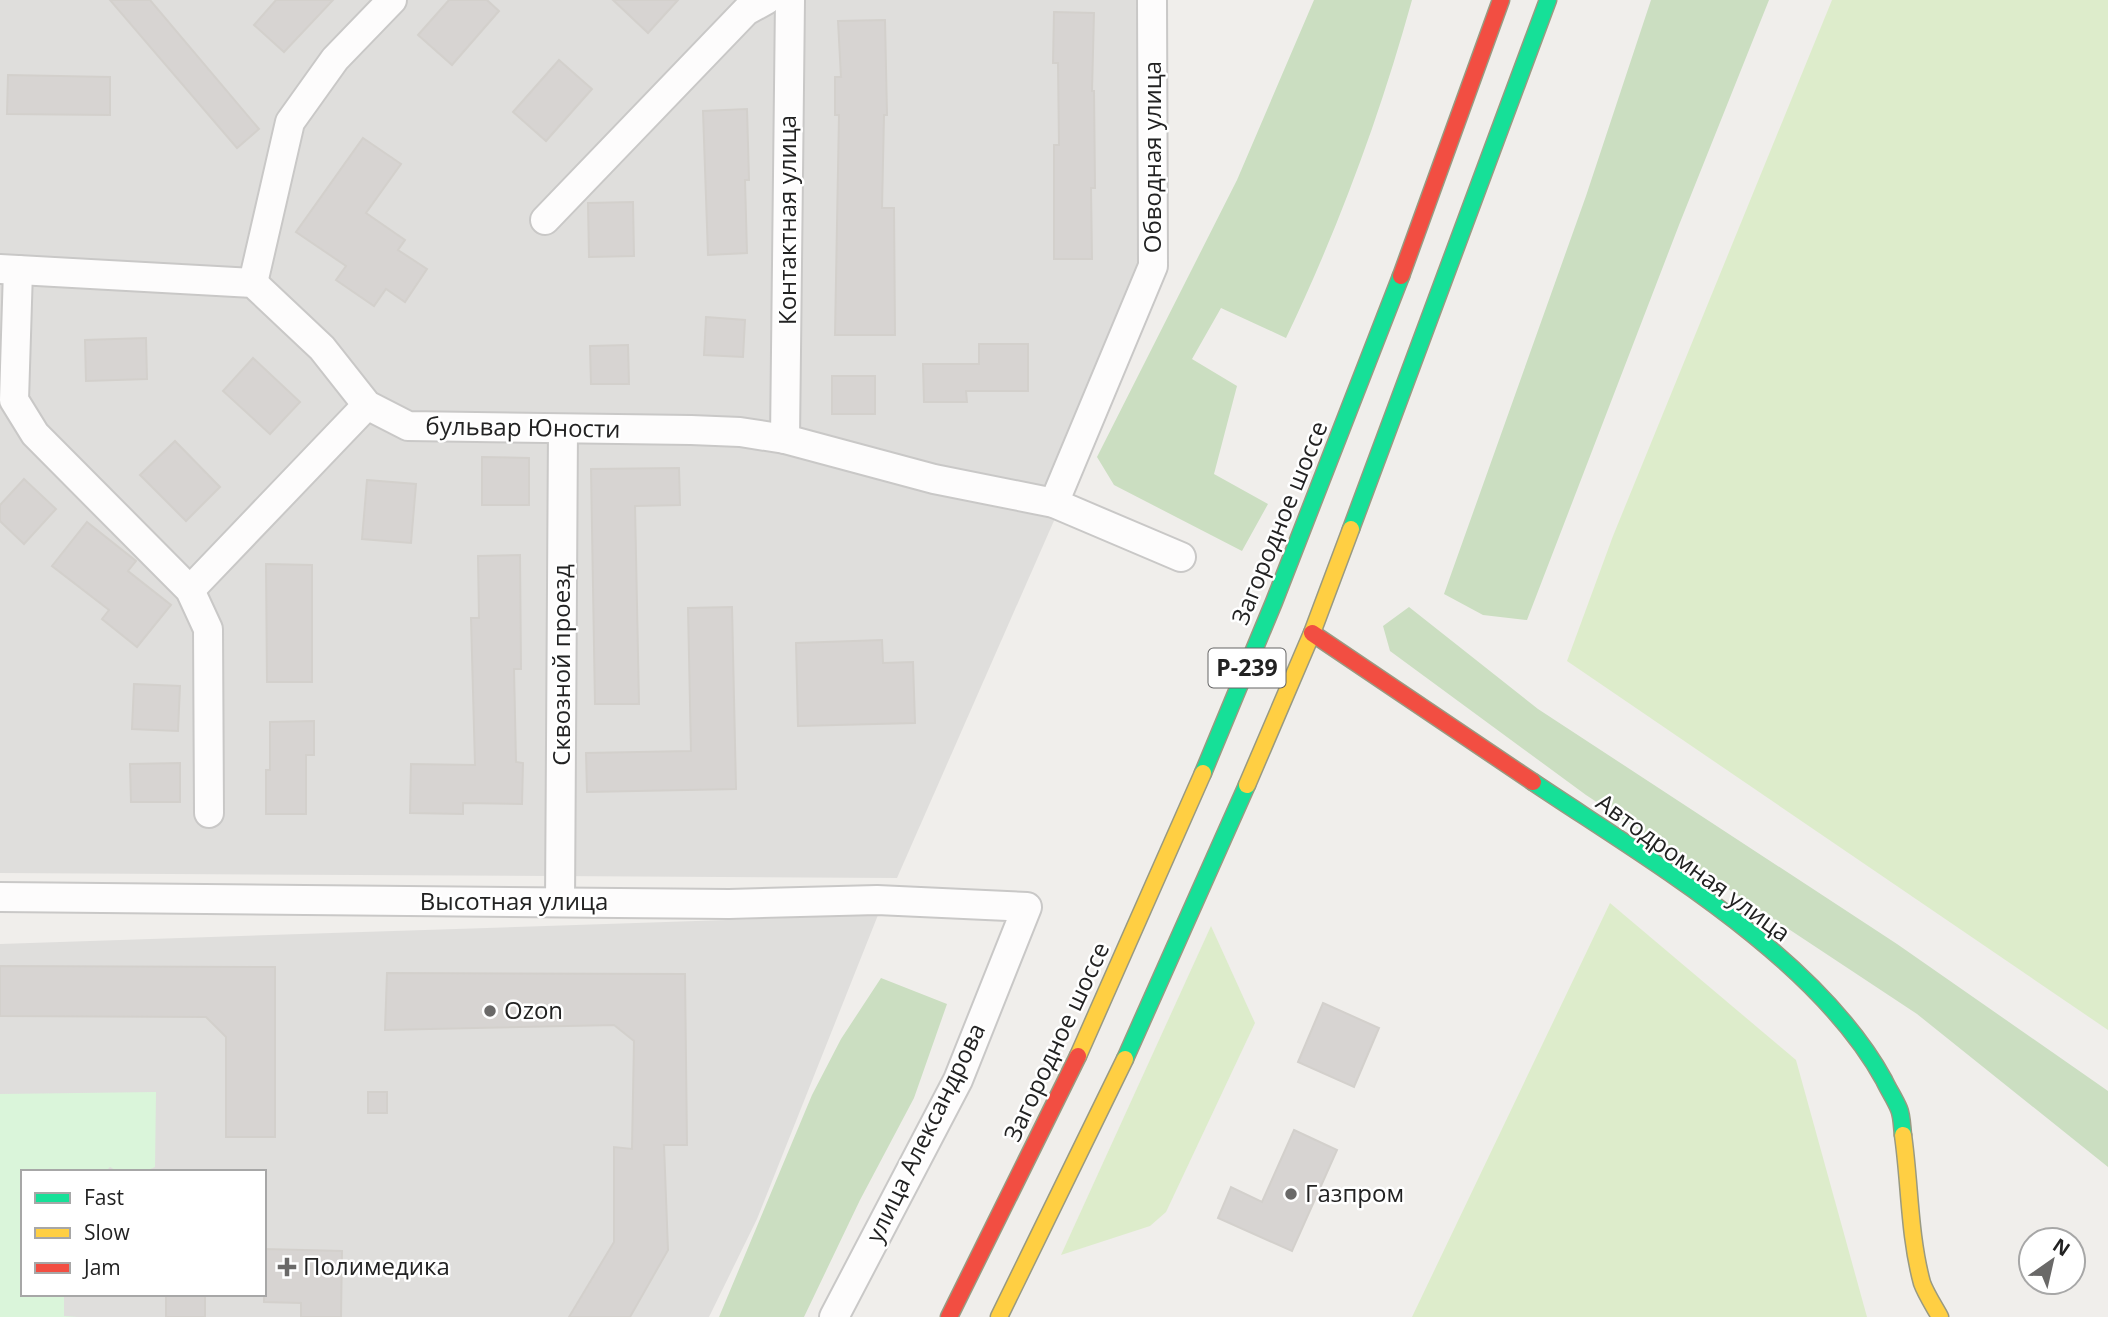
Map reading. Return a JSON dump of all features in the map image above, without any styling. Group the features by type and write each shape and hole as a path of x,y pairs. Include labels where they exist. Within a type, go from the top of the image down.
{"main road":[{"name":"Загородное шоссе","path":"949,1317 1075,1062 1173,848 1271,611 1410,254 1501,0"},
{"name":"Р-239","path":"999,1317 1118,1077 1212,868 1312,633 1548,0"},
{"name":"Автодромная улица","path":"1312,633 1675,877 1766,945 1838,1014 1872,1059 1899,1109 1909,1179 1913,1237 1923,1284 1940,1317"}],"street":[{"path":"209,813 208,629 190,590 34,433 14,400 9,270 253,283 290,122 335,59 391,0"},
{"path":"545,220 746,11 766,0"},
{"name":"Контактная улица","path":"785,439 790,0"},
{"name":"Обводная улица","path":"1054,503 1153,266 1152,0"},
{"name":"бульвар Юности","path":"253,283 322,348 366,405 408,426 704,430 785,439 934,479 1054,503 1181,557"},
{"path":"190,590 366,405"},
{"name":"Сквозной проезд","path":"560,902 563,429"},
{"name":"Высотная улица","path":"0,897 729,904 877,900 1027,906"},
{"name":"улица Александрова","path":"834,1317 958,1080 1027,906"}],"shaded area":[{"path":"0,0 1166,0 1167,255 1089,441 897,878 0,873"},
{"path":"878,915 757,1219 709,1317 0,1317 0,944"}],"green space":[{"path":"1314,0 1412,0 1356,172 1323,256 1286,338 1221,308 1192,359 1237,386 1214,474 1268,504 1242,551 1114,485 1097,457 1237,180"},
{"path":"1651,0 1769,0 1527,620 1483,615 1444,594 1586,196"},
{"path":"1832,0 2108,0 2108,1030 1567,661 1613,536"},
{"path":"1409,607 1538,709 1897,944 2108,1091 2108,1167 1917,1014 1586,795 1390,651 1383,626"},
{"path":"1610,903 1796,1060 1867,1317 1412,1317"},
{"path":"1211,926 1255,1023 1166,1212 1150,1226 1061,1255"},
{"path":"881,978 947,1004 914,1098 860,1200 804,1317 719,1317 812,1095 841,1039"},
{"path":"156,1092 155,1167 147,1170 118,1170 110,1167 107,1170 21,1170 21,1296 64,1296 64,1316 78,1317 0,1317 0,1094"}],"building":[{"path":"110,0 150,0 259,129 237,148"},
{"path":"276,0 333,0 284,52 254,25"},
{"path":"449,0 487,0 499,11 452,65 418,35"},
{"path":"613,0 678,0 648,33"},
{"path":"1054,12 1094,13 1092,91 1095,188 1091,188 1092,259 1054,259 1054,145 1059,145 1058,63 1053,63"},
{"path":"885,20 887,115 884,115 882,208 894,208 895,335 835,335 839,115 835,115 835,77 841,77 838,21"},
{"path":"559,60 592,89 546,141 513,112"},
{"path":"8,75 110,77 110,115 7,114"},
{"path":"747,109 747,253 708,255 703,111"},
{"path":"363,138 401,164 366,213 405,240 398,250 427,269 405,302 386,289 374,306 336,280 346,266 296,232"},
{"path":"633,202 634,256 589,257 588,203"},
{"path":"706,317 745,320 743,357 704,355"},
{"path":"146,338 147,379 86,381 85,340"},
{"path":"979,344 1028,344 1028,391 966,391 967,402 924,402 923,364 979,364"},
{"path":"628,345 629,384 591,384 590,346"},
{"path":"253,358 300,402 270,434 223,391"},
{"path":"832,376 875,376 875,414 832,414"},
{"path":"175,441 220,487 186,521 140,475"},
{"path":"482,457 529,458 529,505 482,505"},
{"path":"679,468 680,505 635,506 639,704 595,704 591,469"},
{"path":"24,479 56,509 24,544 0,521 0,505"},
{"path":"367,480 416,484 411,543 362,539"},
{"path":"87,522 136,561 128,571 171,605 137,647 102,619 109,610 52,566"},
{"path":"520,555 521,669 514,669 516,762 523,763 522,804 463,803 463,814 410,813 411,764 475,765 471,618 479,618 478,556"},
{"path":"266,564 312,565 312,682 267,682"},
{"path":"732,607 736,789 587,792 586,753 691,751 688,608"},
{"path":"882,640 883,663 913,662 915,723 798,726 796,643"},
{"path":"134,684 180,686 178,731 132,729"},
{"path":"314,721 314,755 306,755 306,814 266,814 270,722"},
{"path":"180,763 180,802 131,802 130,764"},
{"path":"0,966 275,967 275,1137 226,1137 226,1037 206,1017 0,1016"},
{"path":"387,973 685,974 687,1145 664,1145 668,1250 630,1317 569,1317 614,1242 614,1147 632,1149 634,1041 614,1025 385,1030"},
{"path":"1323,1003 1379,1028 1354,1087 1298,1062"},
{"path":"368,1092 387,1092 387,1113 368,1113"},
{"name":"Газпром","path":"1294,1130 1337,1150 1292,1251 1218,1218 1231,1187 1262,1202"},
{"path":"266,1249 342,1251 341,1317 301,1317 301,1303 264,1302"},
{"path":"166,1296 205,1296 205,1317 166,1317"}],"traffic: fast":[{"path":"1351,529 1548,0"},
{"path":"1203,773 1274,602 1401,276"},
{"path":"1533,782 1726,914 1774,952 1817,992 1854,1035 1884,1080 1900,1112 1903,1135"},
{"path":"1125,1059 1247,785"}],"traffic: slow":[{"path":"1247,785 1312,633 1351,529"},
{"path":"1078,1056 1203,773"},
{"path":"999,1317 1125,1059"},
{"path":"1903,1135 1918,1265 1922,1283 1940,1317"}],"traffic: jam":[{"path":"1401,276 1501,0"},
{"path":"1312,633 1533,782"},
{"path":"949,1317 1078,1056"}],"place":[{"name":"Ozon","path":"490,1011"},
{"name":"Газпром","path":"1291,1194"},
{"name":"Полимедика","path":"287,1267"}]}
